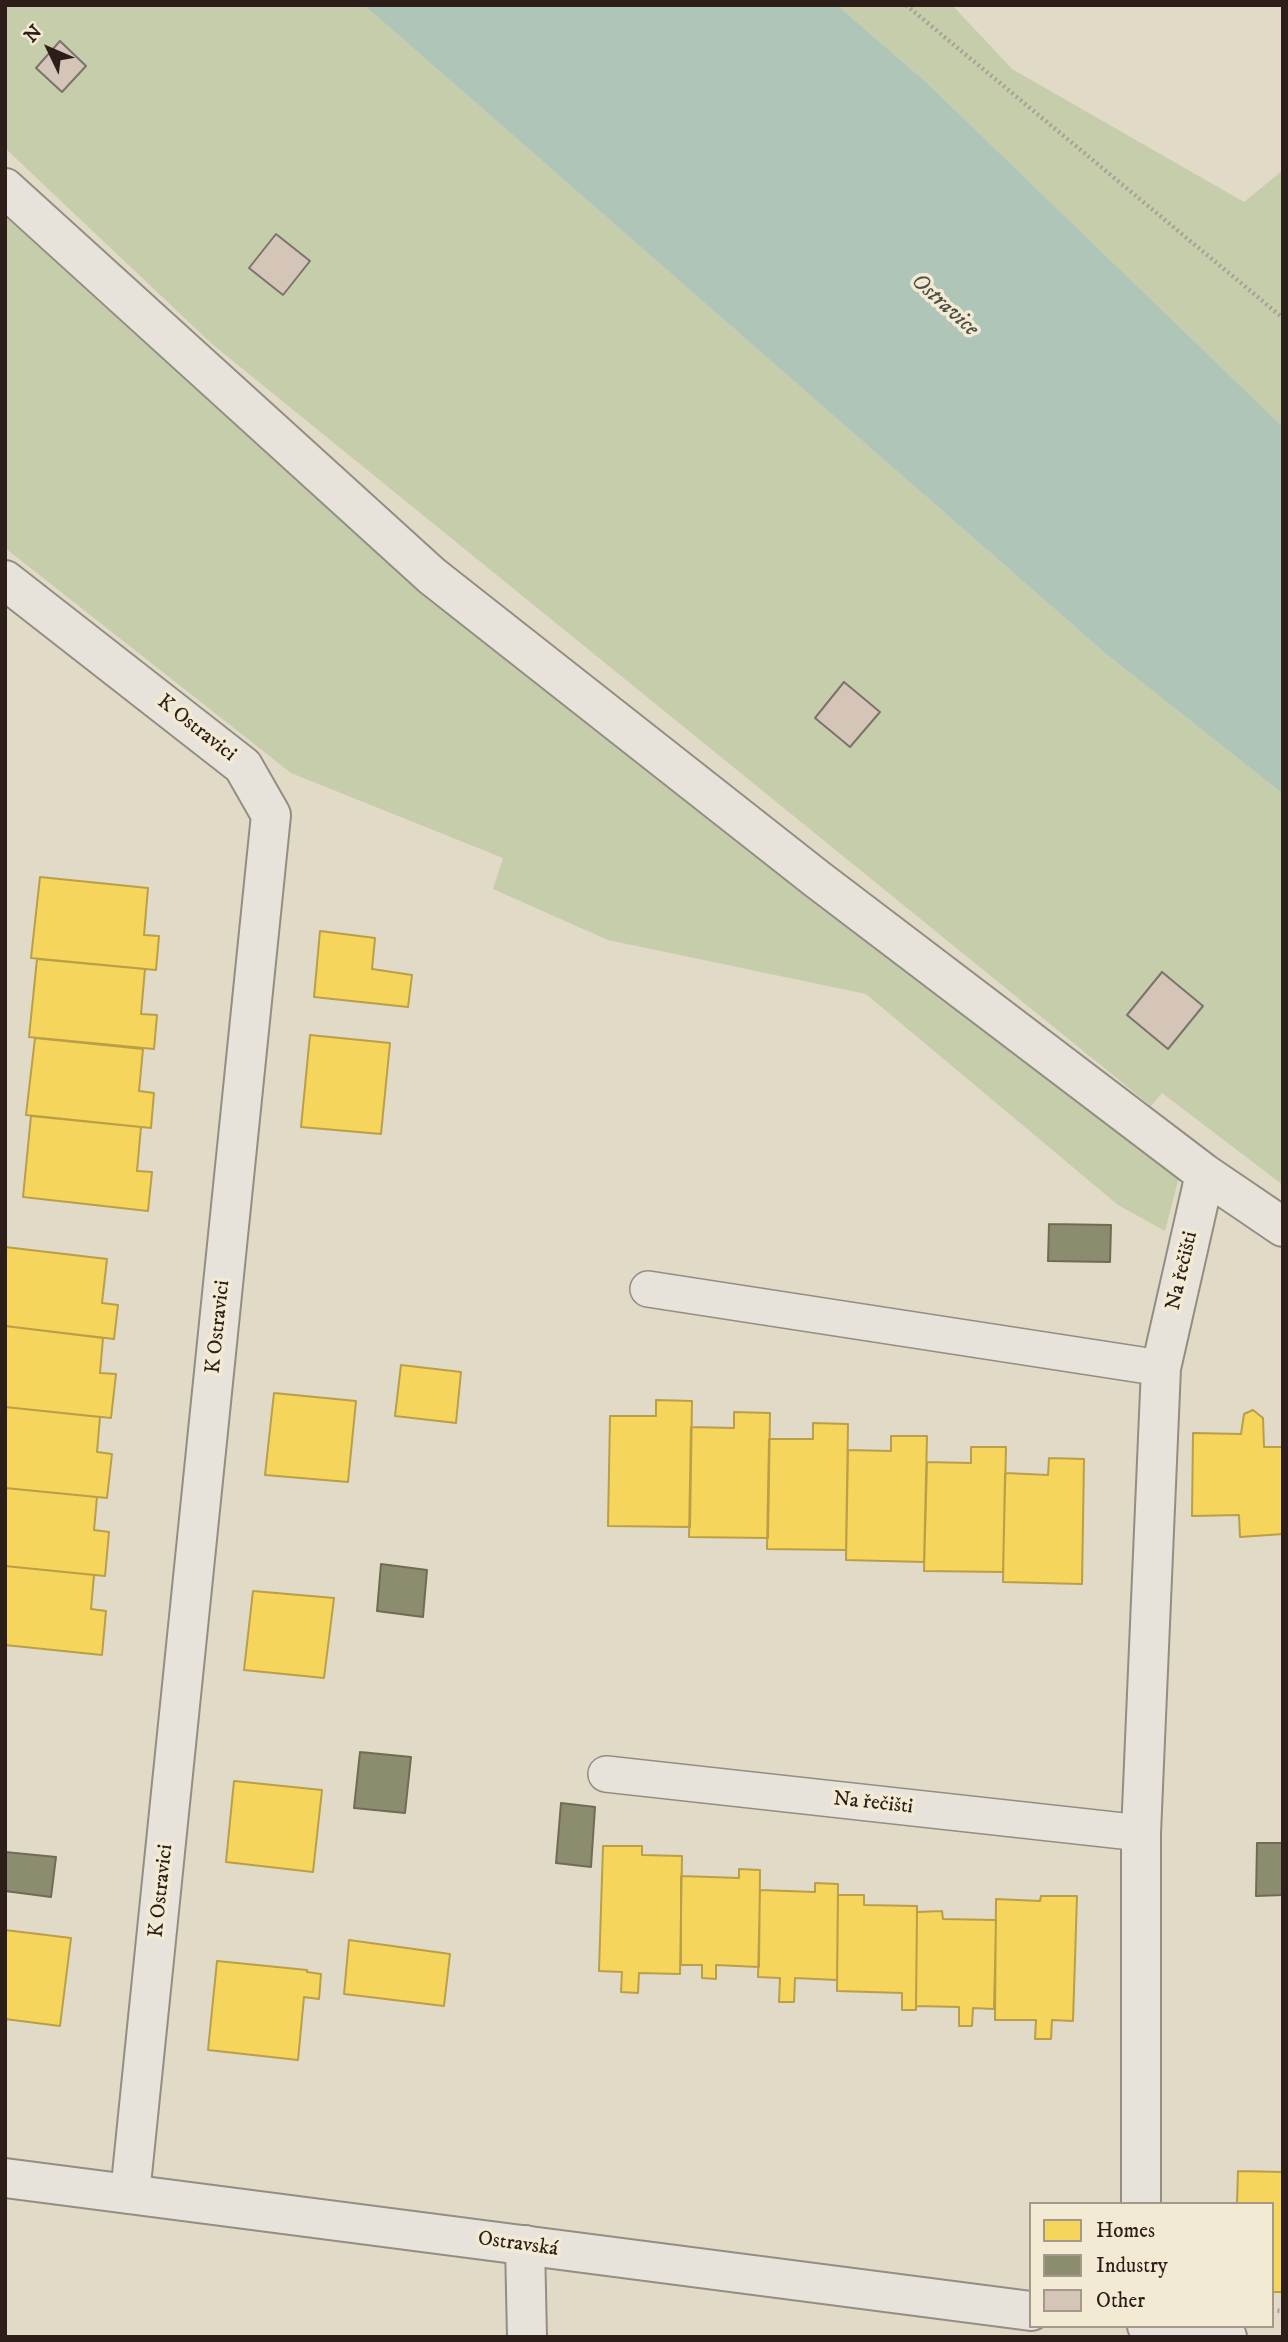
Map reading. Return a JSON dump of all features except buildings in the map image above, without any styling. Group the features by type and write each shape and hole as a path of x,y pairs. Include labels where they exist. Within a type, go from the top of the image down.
{"street":[{"path":"5,188 432,576 817,879 1205,1174 1283,1227"},
{"name":"K Ostravici","path":"5,580 243,766 271,815 130,2194"},
{"name":"Na řečišti","path":"1141,2202 1141,1833 1161,1368 1205,1174"},
{"name":"Ostravská","path":"5,2178 1029,2311"},
{"path":"525,2245 527,2337"},
{"path":"1162,2328 1227,2337"}],"lane":[{"path":"648,1289 1161,1368"},
{"name":"Na řečišti","path":"606,1774 1141,1833"}],"path":[{"path":"906,5 1283,318"}],"shaded area":[{"path":"5,5 364,5 1105,653 1283,794 1283,1185 1162,1093 1151,1106 212,344 5,148"},
{"path":"837,5 952,5 1012,69 1244,202 1283,170 1283,427 927,83"},
{"path":"5,208 1179,1177 1165,1231 1118,1205 866,994 608,940 493,889 503,858 291,773 5,548"}],"water":[{"name":"Ostravice","path":"364,5 837,5 927,83 1283,427 1283,794 1105,653"}]}
